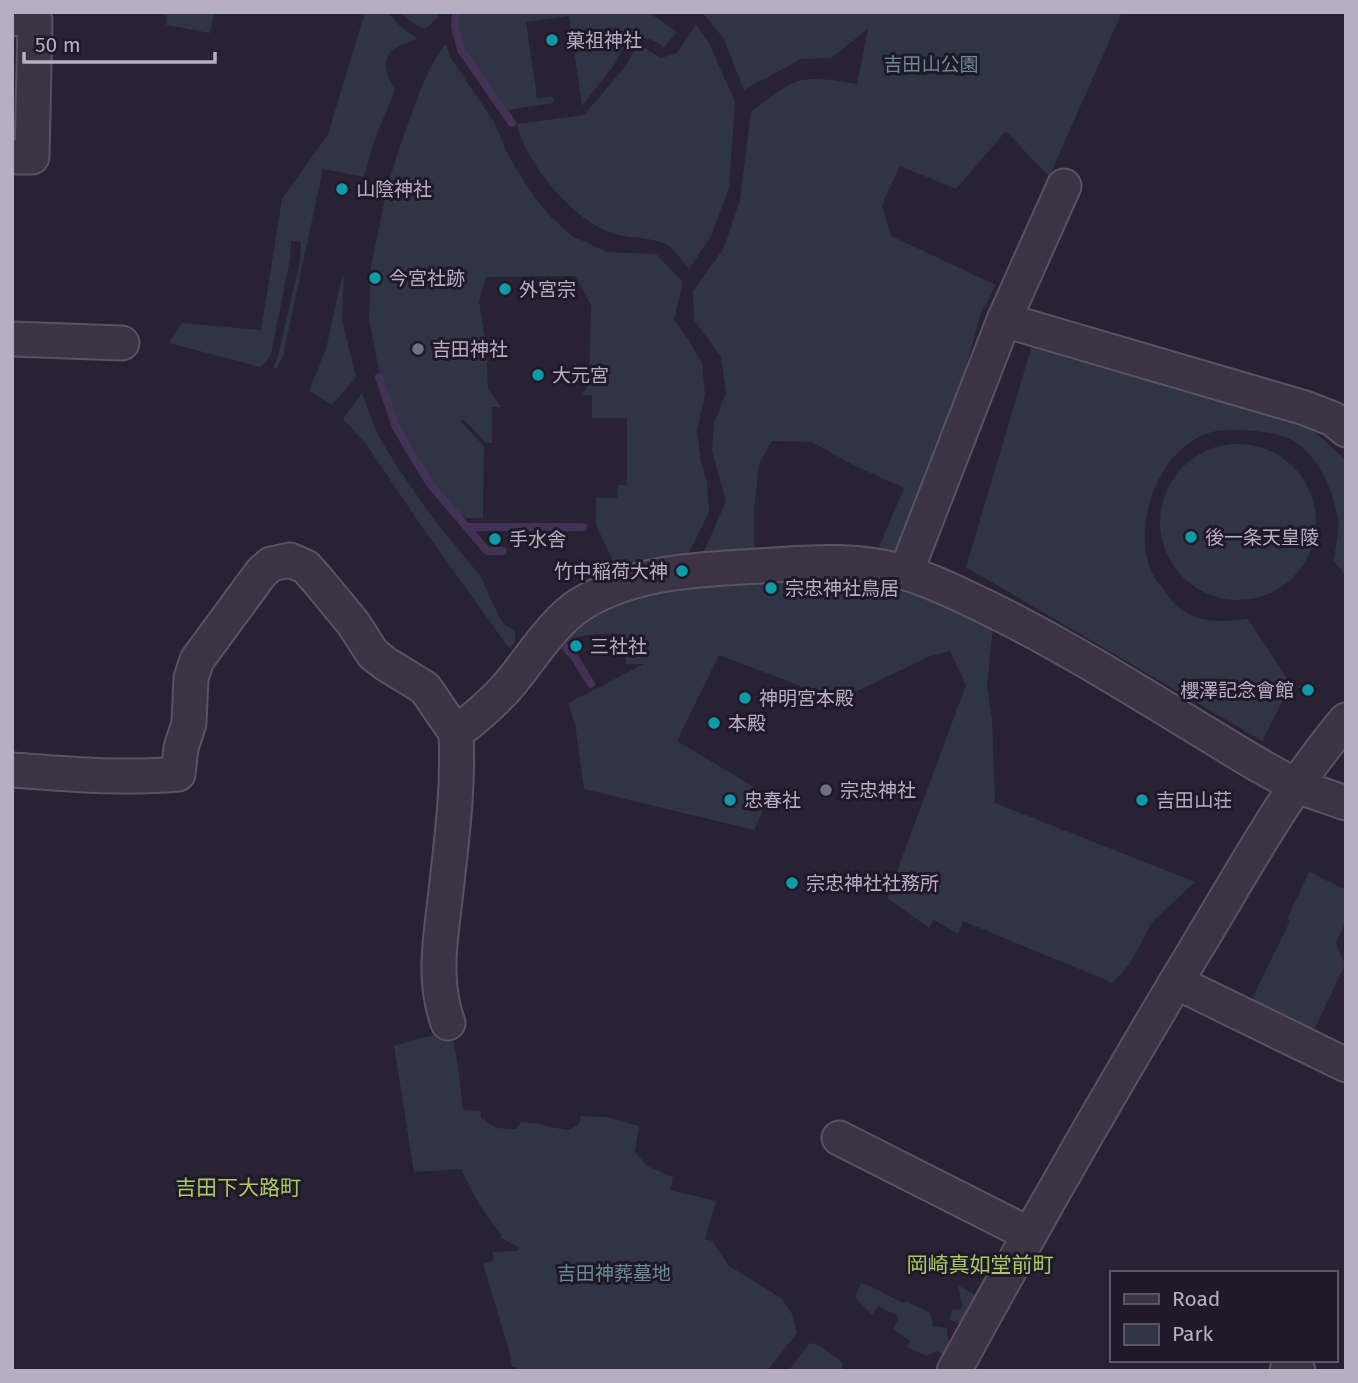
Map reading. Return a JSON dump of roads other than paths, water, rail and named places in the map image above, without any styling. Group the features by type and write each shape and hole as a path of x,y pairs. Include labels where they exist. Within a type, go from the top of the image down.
{"street":[{"path":"12,18 35,20 32,157 12,157"},
{"path":"906,572 1004,320 1064,186"},
{"path":"1004,320 1305,408 1333,419 1346,430"},
{"path":"12,339 122,343"},
{"path":"12,770 117,777 178,774 181,748 189,723 191,678 197,660 261,573 271,564 290,560 306,567 353,623 373,654 425,688 456,733 458,768 438,968 442,1004 448,1023"},
{"path":"456,733 507,687 556,626 578,606 605,591 649,577 694,569 834,562 906,572 1011,619 1253,761 1296,784 1346,803"},
{"path":"954,1371 1029,1234 1176,982 1296,784 1346,720"},
{"path":"1176,982 1346,1065"},
{"path":"839,1138 1029,1234"}],"waterway":[{"path":"456,12 455,27 461,50 512,123"},
{"path":"379,377 396,427 430,484 487,551 503,551"},
{"path":"467,527 583,527"},
{"path":"563,637 559,640 575,658 591,684"}],"place":[{"name":"菓祖神社","path":"552,40"},
{"name":"山陰神社","path":"342,189"},
{"name":"今宮社跡","path":"375,278"},
{"name":"外宮宗","path":"505,289"},
{"name":"吉田神社","path":"418,349"},
{"name":"大元宮","path":"538,375"},
{"name":"後一条天皇陵","path":"1191,537"},
{"name":"手水舎","path":"495,539"},
{"name":"竹中稲荷大神","path":"682,571"},
{"name":"宗忠神社鳥居","path":"771,588"},
{"name":"三社社","path":"576,646"},
{"name":"櫻澤記念會館","path":"1308,690"},
{"name":"神明宮本殿","path":"745,698"},
{"name":"本殿","path":"714,723"},
{"name":"宗忠神社","path":"826,790"},
{"name":"忠春社","path":"730,800"},
{"name":"吉田山荘","path":"1142,800"},
{"name":"宗忠神社社務所","path":"792,883"}],"district":[{"name":"吉田下大路町","path":"238,1188"},
{"name":"岡崎真如堂前町","path":"980,1265"}],"park label":[{"name":"吉田山公園","path":"931,64"},
{"name":"吉田神葬墓地","path":"614,1273"}]}
